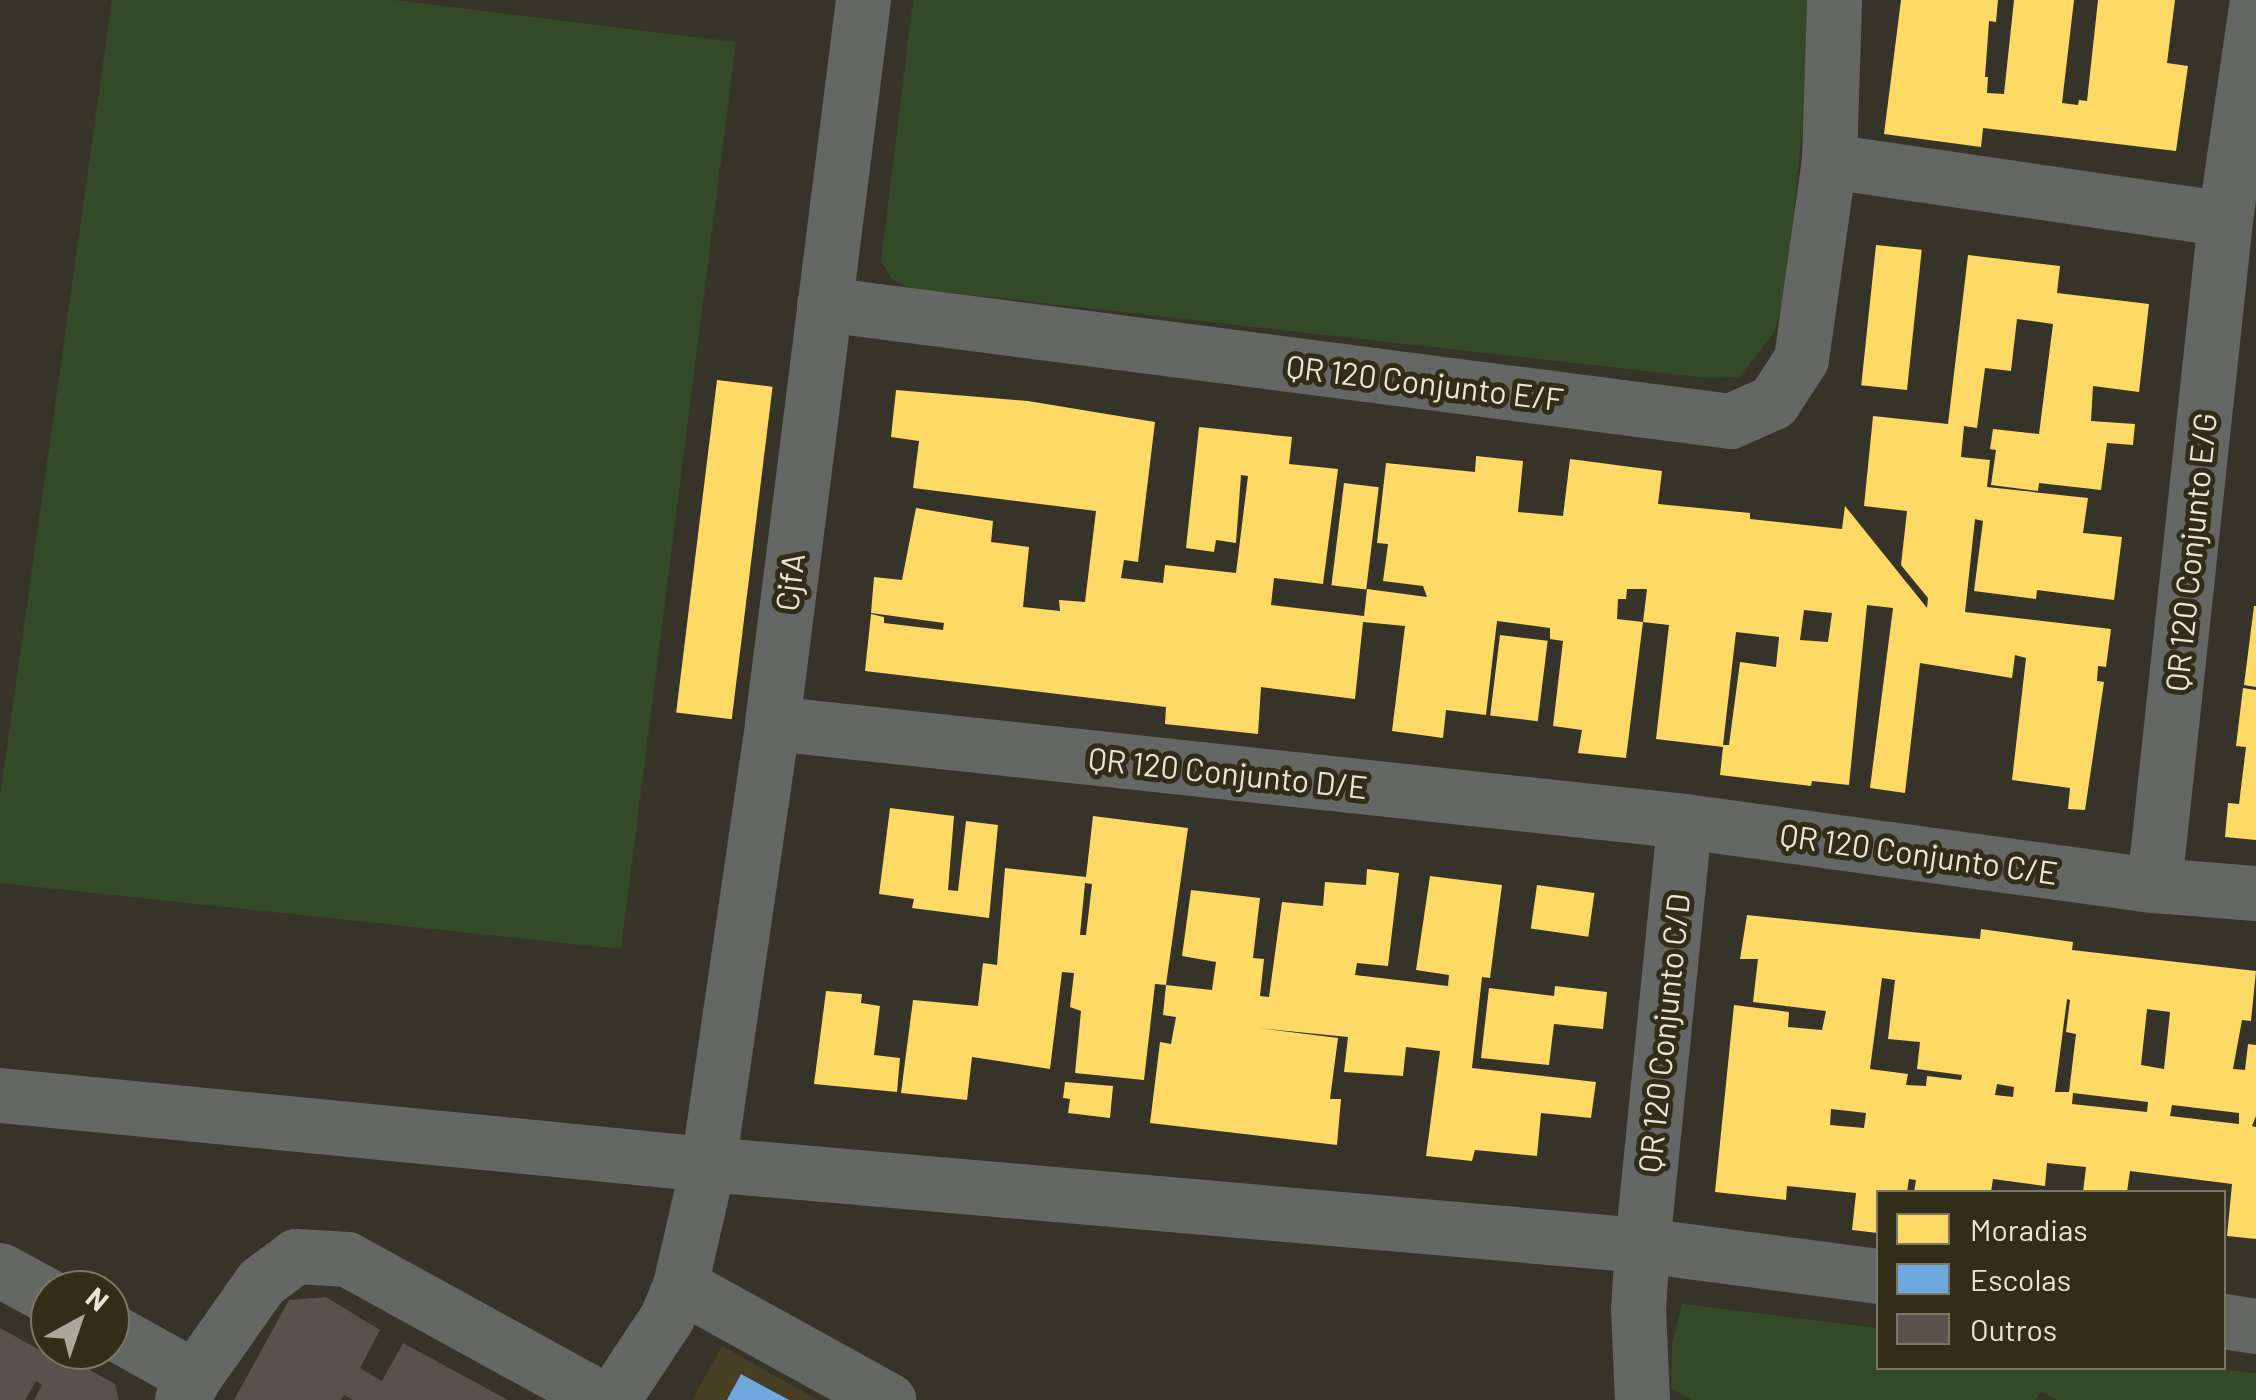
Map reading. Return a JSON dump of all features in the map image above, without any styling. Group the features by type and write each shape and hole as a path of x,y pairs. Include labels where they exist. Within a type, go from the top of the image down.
{"street":[{"name":"CjfA","path":"612,1400 667,1317 680,1285 708,1164 772,723 863,0"},
{"name":"QR 120 Conjunto E/F","path":"824,304 1730,421 1774,402 1801,359 1829,161 1834,0"},
{"name":"QR 120 Conjunto E/G","path":"2154,885 2225,220 2256,6"},
{"path":"1829,161 2225,220"},
{"name":"QR 120 Conjunto D/E","path":"772,723 1684,820"},
{"name":"QR 120 Conjunto C/E","path":"1684,820 2154,885 2256,893"},
{"name":"QR 120 Conjunto C/D","path":"1642,1400 1638,1310 1642,1244 1684,820"},
{"path":"0,1095 708,1164 1642,1244 1876,1276"},
{"path":"130,1345 188,1388 261,1282 296,1256 346,1259 604,1400"},
{"path":"0,1270 30,1286"},
{"path":"680,1285 888,1400"},
{"path":"2226,1321 2256,1326"}],"shaded area":[{"path":"722,1346 818,1400 692,1400"}],"green space":[{"path":"112,0 394,0 736,42 621,949 0,883 0,797"},
{"path":"913,0 1815,0 1786,292 1774,333 1739,377 1707,378 909,288 892,279 881,261"},
{"path":"1682,1304 1876,1328 1876,1370 2226,1370 2256,1373 2256,1400 2058,1400 2041,1392 2036,1400 1692,1400 1671,1388 1672,1344"}],"building: Moradias":[{"path":"1901,0 1998,0 1996,22 1989,21 1985,77 1987,93 2004,94 2014,0 2074,0 2062,103 2078,105 2079,100 2087,101 2098,0 2175,0 2167,63 2188,66 2176,151 1983,128 1981,147 1884,134"},
{"path":"1876,245 1922,250 1907,390 1861,385"},
{"path":"1968,255 2060,266 2057,293 2149,304 2139,392 2093,386 2091,421 2135,424 2133,445 2107,443 2101,490 2039,483 2038,491 1991,485 1996,450 1990,449 1993,429 2039,434 2053,324 2017,319 2011,371 1985,368 1977,428 1964,426 1961,457 1990,460 1987,487 2088,498 2083,533 2122,537 2114,600 2037,590 2036,599 1974,591 1983,521 1975,519 1965,612 2111,629 2106,667 2098,666 2097,681 2104,682 2085,810 2068,809 2070,788 2012,780 2026,658 2015,655 2012,678 1920,663 1905,793 1870,788 1893,608 1867,605 1849,785 1812,781 1811,786 1720,775 1723,747 1656,739 1669,625 1643,622 1626,758 1578,753 1582,730 1553,726 1563,641 1550,639 1550,628 1497,621 1486,715 1446,710 1443,738 1392,731 1405,626 1363,622 1355,699 1261,687 1258,734 1165,724 1166,707 865,671 871,614 884,617 884,623 943,630 944,623 871,613 874,577 902,580 916,508 993,521 991,542 1029,547 1023,607 1060,611 1059,600 1085,602 1096,511 913,488 919,441 891,437 896,390 1028,401 1155,422 1138,562 1124,560 1121,578 1163,583 1165,565 1236,573 1248,476 1241,475 1236,543 1216,540 1214,552 1186,548 1199,427 1292,437 1289,464 1338,469 1323,584 1274,578 1271,605 1364,616 1367,589 1427,597 1423,586 1383,581 1388,544 1377,543 1386,463 1475,472 1476,456 1523,461 1518,512 1563,516 1570,459 1662,471 1658,504 1750,513 1750,519 1842,529 1845,506 1927,608 1928,598 1901,565 1907,511 1864,506 1873,416 1948,424","holes":["1627,589 1647,589 1643,622 1617,619 1618,599 1626,599","1804,610 1832,613 1828,642 1800,640","1736,632 1779,637 1776,667 1740,662 1729,745 1723,745"]},
{"path":"717,380 773,387 732,719 676,713"},
{"path":"1344,483 1379,487 1366,589 1331,585"},
{"path":"2256,606 2256,687 2244,685"},
{"path":"1500,635 1548,641 1538,721 1490,715"},
{"path":"2243,688 2256,690 2256,840 2225,837 2228,803 2239,804 2246,747 2236,746"},
{"path":"890,808 954,816 948,890 958,891 966,821 998,825 989,918 912,908 914,899 879,894"},
{"path":"1093,816 1188,828 1166,985 1155,984 1144,1080 1075,1073 1081,1011 1070,1007 1074,973 1062,972 1050,1069 972,1057 967,1100 901,1093 913,1000 978,1006 983,963 997,965 1005,868 1086,877","holes":["1085,883 1092,884 1086,935 1080,935"]},
{"path":"1367,869 1399,873 1388,966 1357,963 1355,975 1448,986 1449,975 1416,970 1430,876 1502,885 1490,978 1482,977 1472,1068 1596,1082 1591,1118 1541,1113 1537,1156 1475,1150 1472,1161 1426,1156 1440,1051 1406,1047 1403,1076 1344,1072 1348,1037 1258,1028 1338,1038 1330,1099 1341,1099 1337,1145 1150,1123 1160,1042 1171,1044 1176,1017 1163,1015 1166,985 1212,990 1216,962 1182,956 1191,890 1260,898 1253,958 1264,959 1260,996 1269,997 1282,902 1323,906 1325,882 1366,885"},
{"path":"1537,885 1594,893 1588,937 1531,929"},
{"path":"1747,915 1980,939 1981,929 2073,942 2072,950 2256,971 2251,1021 2242,1020 2233,1069 2245,1070 2248,1044 2256,1045 2256,1116 2252,1126 2256,1127 2256,1239 2227,1236 2232,1184 2130,1171 2127,1190 2083,1190 2086,1167 2047,1163 2045,1186 1993,1179 1991,1190 1914,1190 1916,1180 1909,1179 1907,1190 1876,1190 1876,1233 1852,1230 1856,1193 1787,1186 1786,1200 1715,1192 1734,1005 1789,1012 1788,1027 1822,1030 1826,1011 1753,1002 1758,959 1740,959","holes":["1882,978 1895,980 1888,1039 1920,1042 1917,1069 1962,1075 1961,1080 1927,1076 1926,1086 1906,1085 1908,1074 1870,1069","2067,999 2070,1000 2066,1032 2076,1034 2069,1092 2055,1092","2147,1009 2170,1012 2164,1069 2141,1065","1997,1084 2014,1087 2013,1097 1995,1095","2073,1093 2148,1102 2147,1112 2072,1104","2172,1105 2239,1113 2239,1124 2170,1116","1831,1109 1866,1113 1864,1128 1830,1125"]},
{"path":"1555,986 1607,992 1603,1029 1554,1024 1549,1065 1481,1058 1489,988 1554,996"},
{"path":"826,991 862,994 861,1003 880,1006 874,1055 900,1058 897,1092 814,1084"},
{"path":"1065,1082 1113,1086 1110,1118 1068,1113 1070,1099 1063,1098"}],"building: Escolas":[{"path":"741,1374 789,1400 727,1400"}],"building: Outros":[{"path":"326,1297 380,1330 360,1368 382,1381 403,1343 508,1400 353,1400 344,1395 341,1400 234,1400 289,1300"},
{"path":"0,1328 30,1345 30,1370 90,1370 115,1384 119,1400 34,1400 42,1385 36,1381 25,1400 0,1400"}]}
